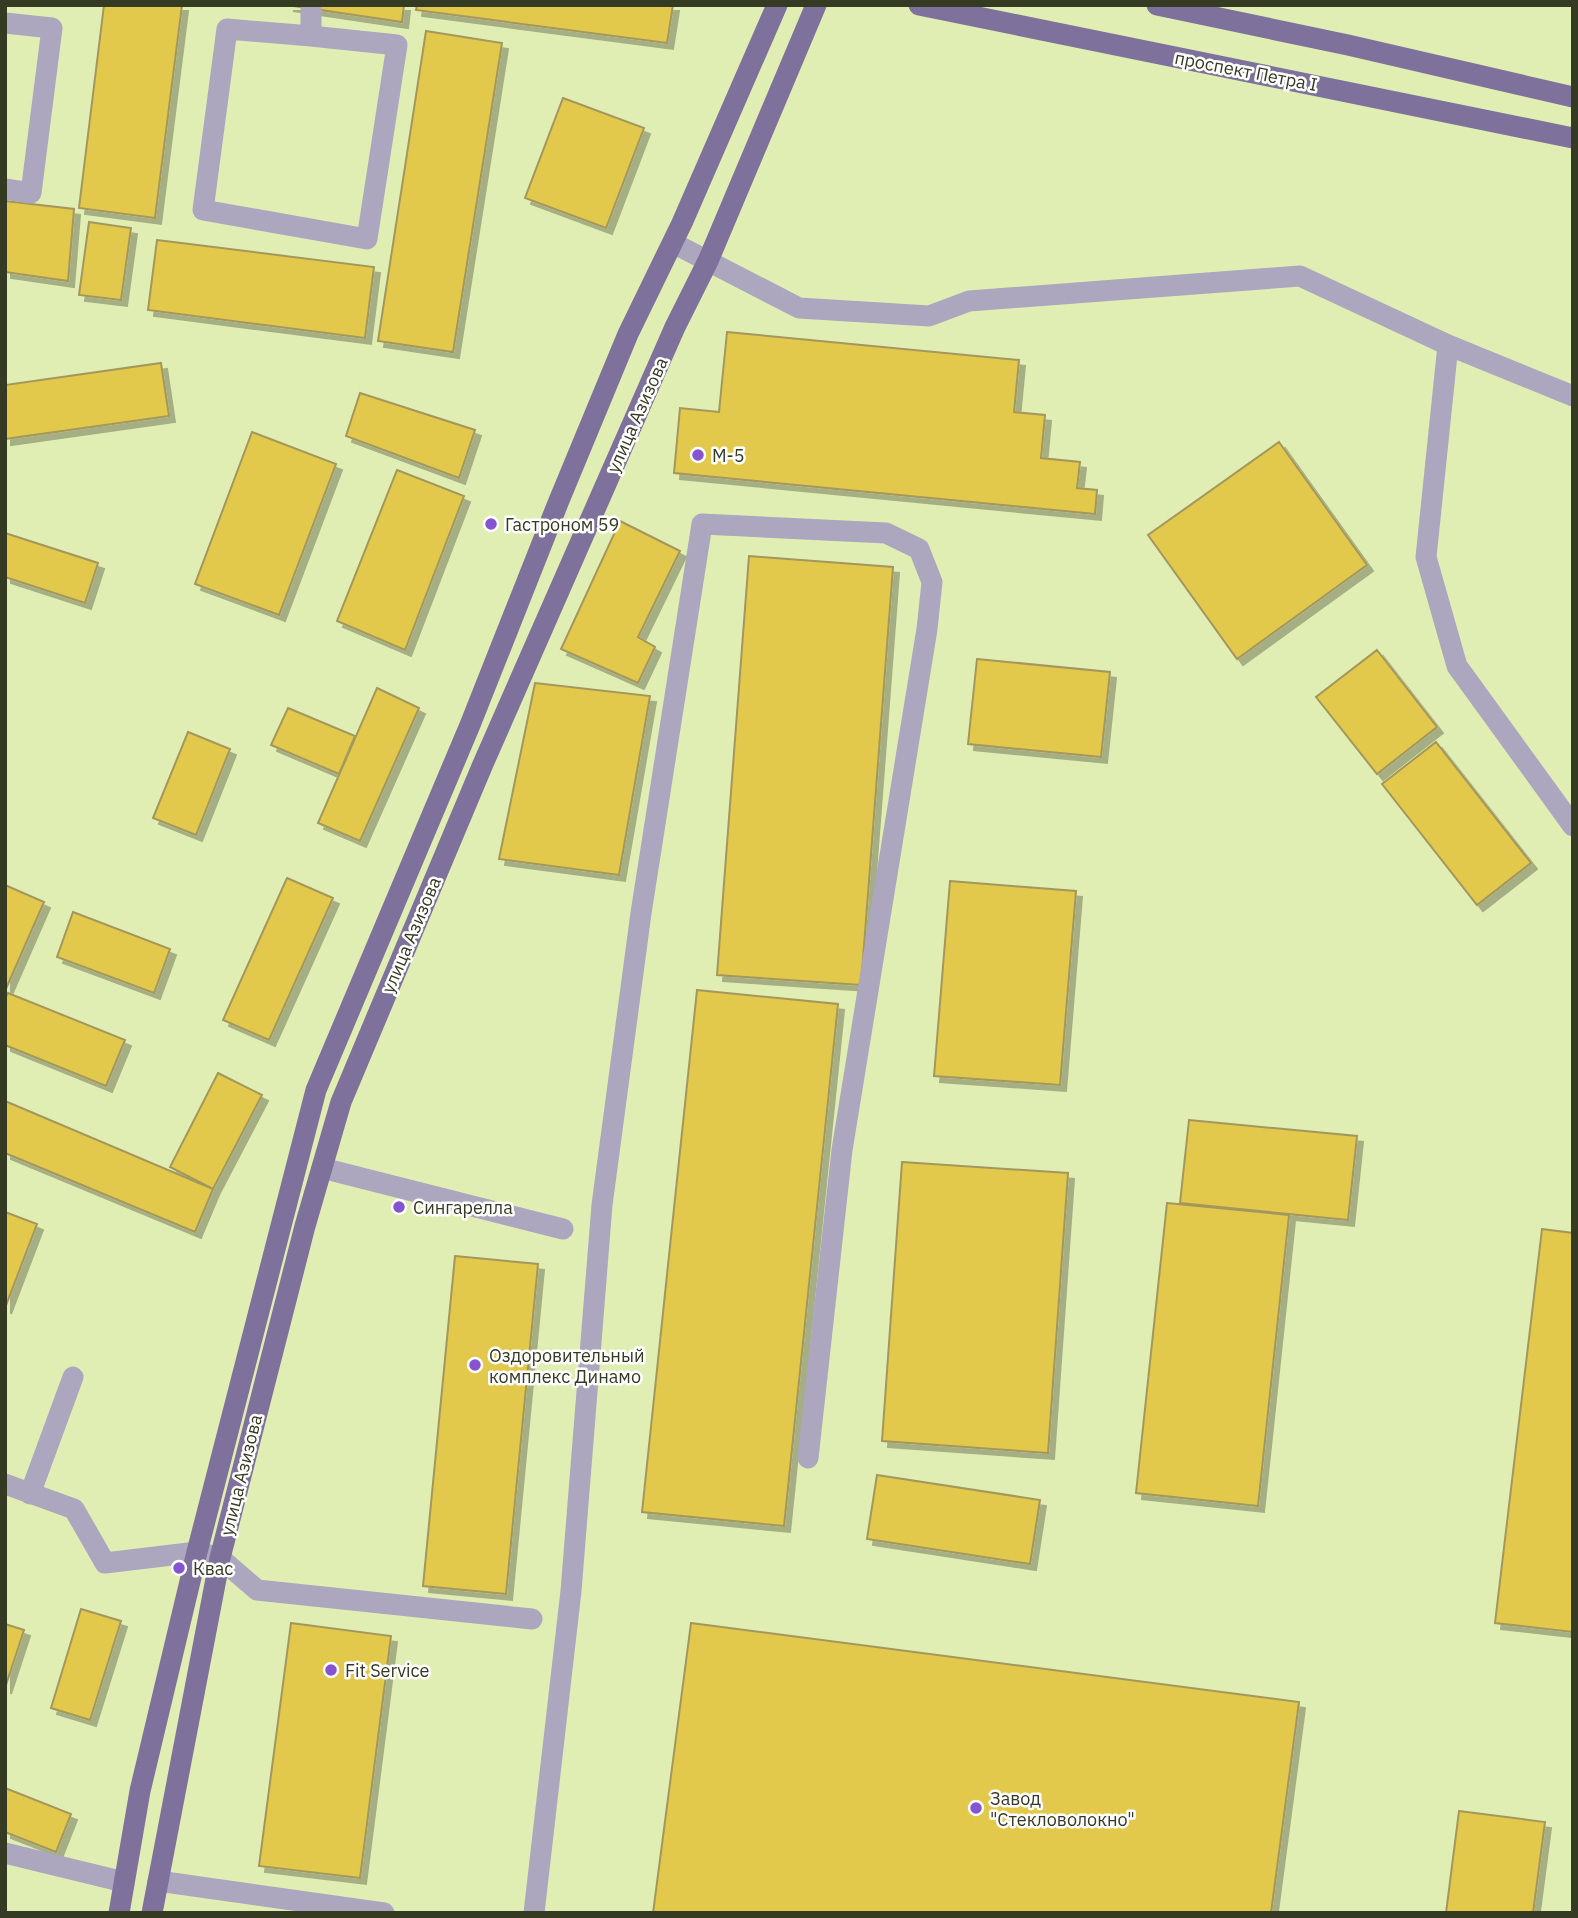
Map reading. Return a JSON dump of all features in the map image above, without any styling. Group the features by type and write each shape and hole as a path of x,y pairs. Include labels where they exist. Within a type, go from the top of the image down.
{"main road":[{"name":"улица Азизова","path":"119,1913 140,1791 197,1552 316,1090 470,725 628,334 673,243 777,5"},
{"name":"улица Азизова","path":"152,1913 220,1558 304,1226 341,1102 483,764 670,340 708,261 816,5"},
{"name":"проспект Петра I","path":"919,5 1573,138"},
{"path":"1157,5 1573,97"}],"street":[{"path":"311,9 311,36"},
{"path":"5,23 52,29 31,193 5,189"},
{"path":"227,29 311,36 397,45 367,239 203,210 227,29"},
{"path":"673,243 799,308 929,316 969,302 1300,276 1448,345 1573,396"},
{"path":"1448,345 1426,557 1457,666 1573,826"},
{"path":"534,1913 571,1591 602,1205 641,913 702,524 886,533 919,550 932,582 925,642 842,1150 808,1458"},
{"path":"322,1168 563,1229"},
{"path":"30,1494 73,1377"},
{"path":"5,1485 74,1509 106,1563 197,1552 220,1558 257,1590 532,1619"},
{"path":"5,1853 124,1882"},
{"path":"158,1881 384,1913"}],"building":[{"path":"104,5 182,5 155,218 79,208"},
{"path":"287,5 404,5 402,22"},
{"path":"417,5 673,5 667,43 416,10"},
{"path":"426,31 502,43 453,352 378,341"},
{"path":"563,98 644,128 606,228 525,198"},
{"path":"5,201 74,209 68,281 5,272"},
{"path":"89,222 131,228 121,300 79,295"},
{"path":"157,240 374,267 365,338 148,310"},
{"path":"727,332 1019,360 1014,412 1045,415 1041,458 1080,462 1077,488 1097,490 1095,514 674,473 680,408 719,412"},
{"path":"161,363 169,416 5,439 5,385"},
{"path":"360,393 475,430 459,478 346,436"},
{"path":"252,432 336,464 279,615 195,584"},
{"path":"1279,442 1367,565 1237,659 1148,535"},
{"path":"397,470 464,496 405,650 337,621"},
{"path":"620,521 680,551 638,637 655,647 638,683 561,649"},
{"path":"5,533 98,563 85,603 5,577"},
{"path":"749,556 893,567 861,985 717,975"},
{"path":"1377,650 1437,727 1377,774 1316,697"},
{"path":"977,659 1110,672 1101,757 968,744"},
{"path":"535,683 650,696 619,875 499,859"},
{"path":"377,688 419,708 360,841 318,823"},
{"path":"288,708 355,736 339,774 271,745"},
{"path":"188,732 230,749 196,835 153,818"},
{"path":"1436,742 1531,863 1477,905 1382,784"},
{"path":"287,878 333,898 269,1040 223,1020"},
{"path":"950,881 1076,891 1060,1085 934,1076"},
{"path":"5,885 44,902 5,991"},
{"path":"73,912 170,949 154,993 57,957"},
{"path":"697,990 838,1004 784,1526 642,1512"},
{"path":"8,993 125,1040 106,1086 5,1045 5,998"},
{"path":"218,1073 262,1095 213,1189 170,1167"},
{"path":"5,1101 213,1189 195,1232 5,1153"},
{"path":"1189,1120 1357,1136 1348,1220 1180,1203"},
{"path":"902,1162 1068,1173 1048,1453 882,1441"},
{"path":"1167,1203 1289,1215 1258,1506 1136,1493"},
{"path":"5,1212 37,1224 5,1308"},
{"path":"1542,1229 1573,1233 1573,1632 1495,1623"},
{"path":"455,1256 538,1264 506,1594 423,1586"},
{"path":"877,1475 1040,1500 1030,1564 867,1539"},
{"path":"81,1609 121,1621 90,1720 51,1708"},
{"path":"291,1623 391,1636 360,1878 259,1866"},
{"name":"Завод \"Стекловолокно\"","path":"691,1623 1299,1702 1271,1913 653,1913"},
{"path":"5,1624 24,1630 5,1688"},
{"path":"5,1788 71,1814 56,1852 5,1832"},
{"path":"1459,1811 1545,1822 1533,1913 1446,1913"}],"place":[{"name":"М-5","path":"698,455"},
{"name":"Гастроном 59","path":"491,524"},
{"name":"Сингарелла","path":"399,1207"},
{"name":"Оздоровительный комплекс Динамо","path":"475,1365"},
{"name":"Квас","path":"179,1568"},
{"name":"Fit Service","path":"331,1670"},
{"name":"Завод \"Стекловолокно\"","path":"976,1808"}]}
